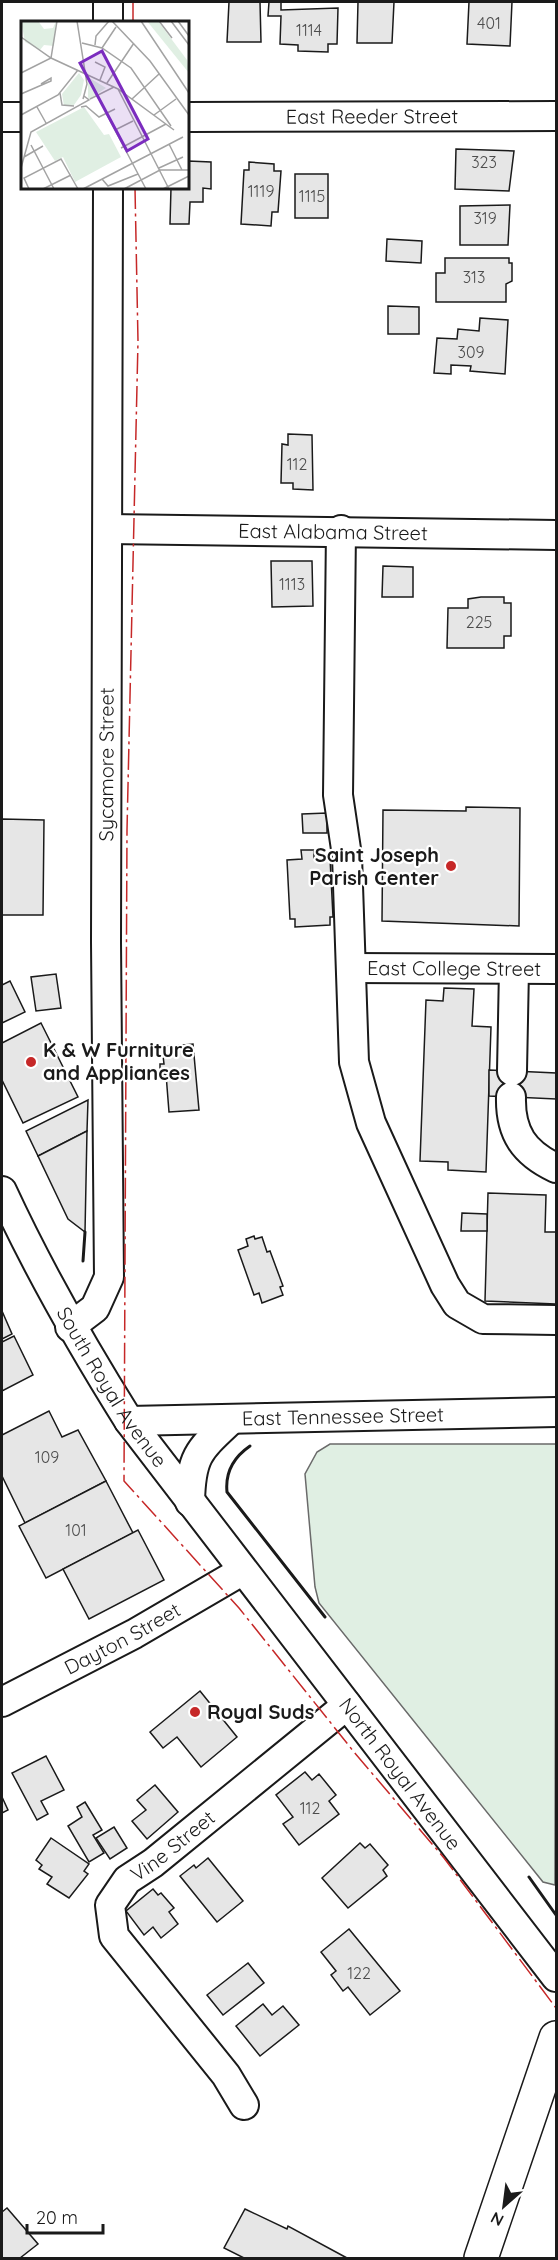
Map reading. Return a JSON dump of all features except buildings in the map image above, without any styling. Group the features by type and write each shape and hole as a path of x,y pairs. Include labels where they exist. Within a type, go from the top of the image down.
{"highway":[{"path":"481,2259 553,2048"}],"street":[{"path":"108,2 108,21"},
{"name":"East Reeder Street","path":"189,117 556,116"},
{"path":"2,117 21,117"},
{"name":"Sycamore Street","path":"70,1327 95,1308 109,1277 106,942 108,189"},
{"name":"East Alabama Street","path":"108,529 341,530 556,535"},
{"path":"341,530 338,795 346,856 354,1062 362,1093 371,1123 445,1285 457,1304 483,1319 556,1320"},
{"name":"East College Street","path":"352,968 556,969"},
{"path":"514,969 510,1118 518,1137 533,1154 556,1168"},
{"name":"South Royal Avenue","path":"2,1191 36,1264 70,1327 129,1421 242,1571"},
{"name":"East Tennessee Street","path":"129,1421 556,1412"},
{"path":"189,1502 190,1472 199,1452 232,1419"},
{"name":"Dayton Street","path":"2,1702 134,1634 242,1571"},
{"name":"North Royal Avenue","path":"242,1571 556,1977"},
{"name":"Vine Street","path":"244,2104 226,2076 114,1936 110,1905 126,1880 153,1863 347,1705"}],"green space":[{"path":"330,1444 556,1444 555,1885 543,1882 319,1603 315,1587 305,1474 317,1452"}],"wall":[{"path":"83,1261 85,1232"},
{"path":"250,1446 239,1455 232,1466 229,1472 227,1492 325,1617"},
{"path":"529,1877 556,1915"}],"power":[{"path":"133,2 133,21"},
{"path":"135,189 138,341 127,830 124,1481 239,1608 354,1752 444,1858 556,2008"}],"place":[{"name":"Saint Joseph Parish Center","path":"451,866"},
{"name":"K & W Furniture and Appliances","path":"31,1062"},
{"name":"Royal Suds","path":"195,1712"}]}
